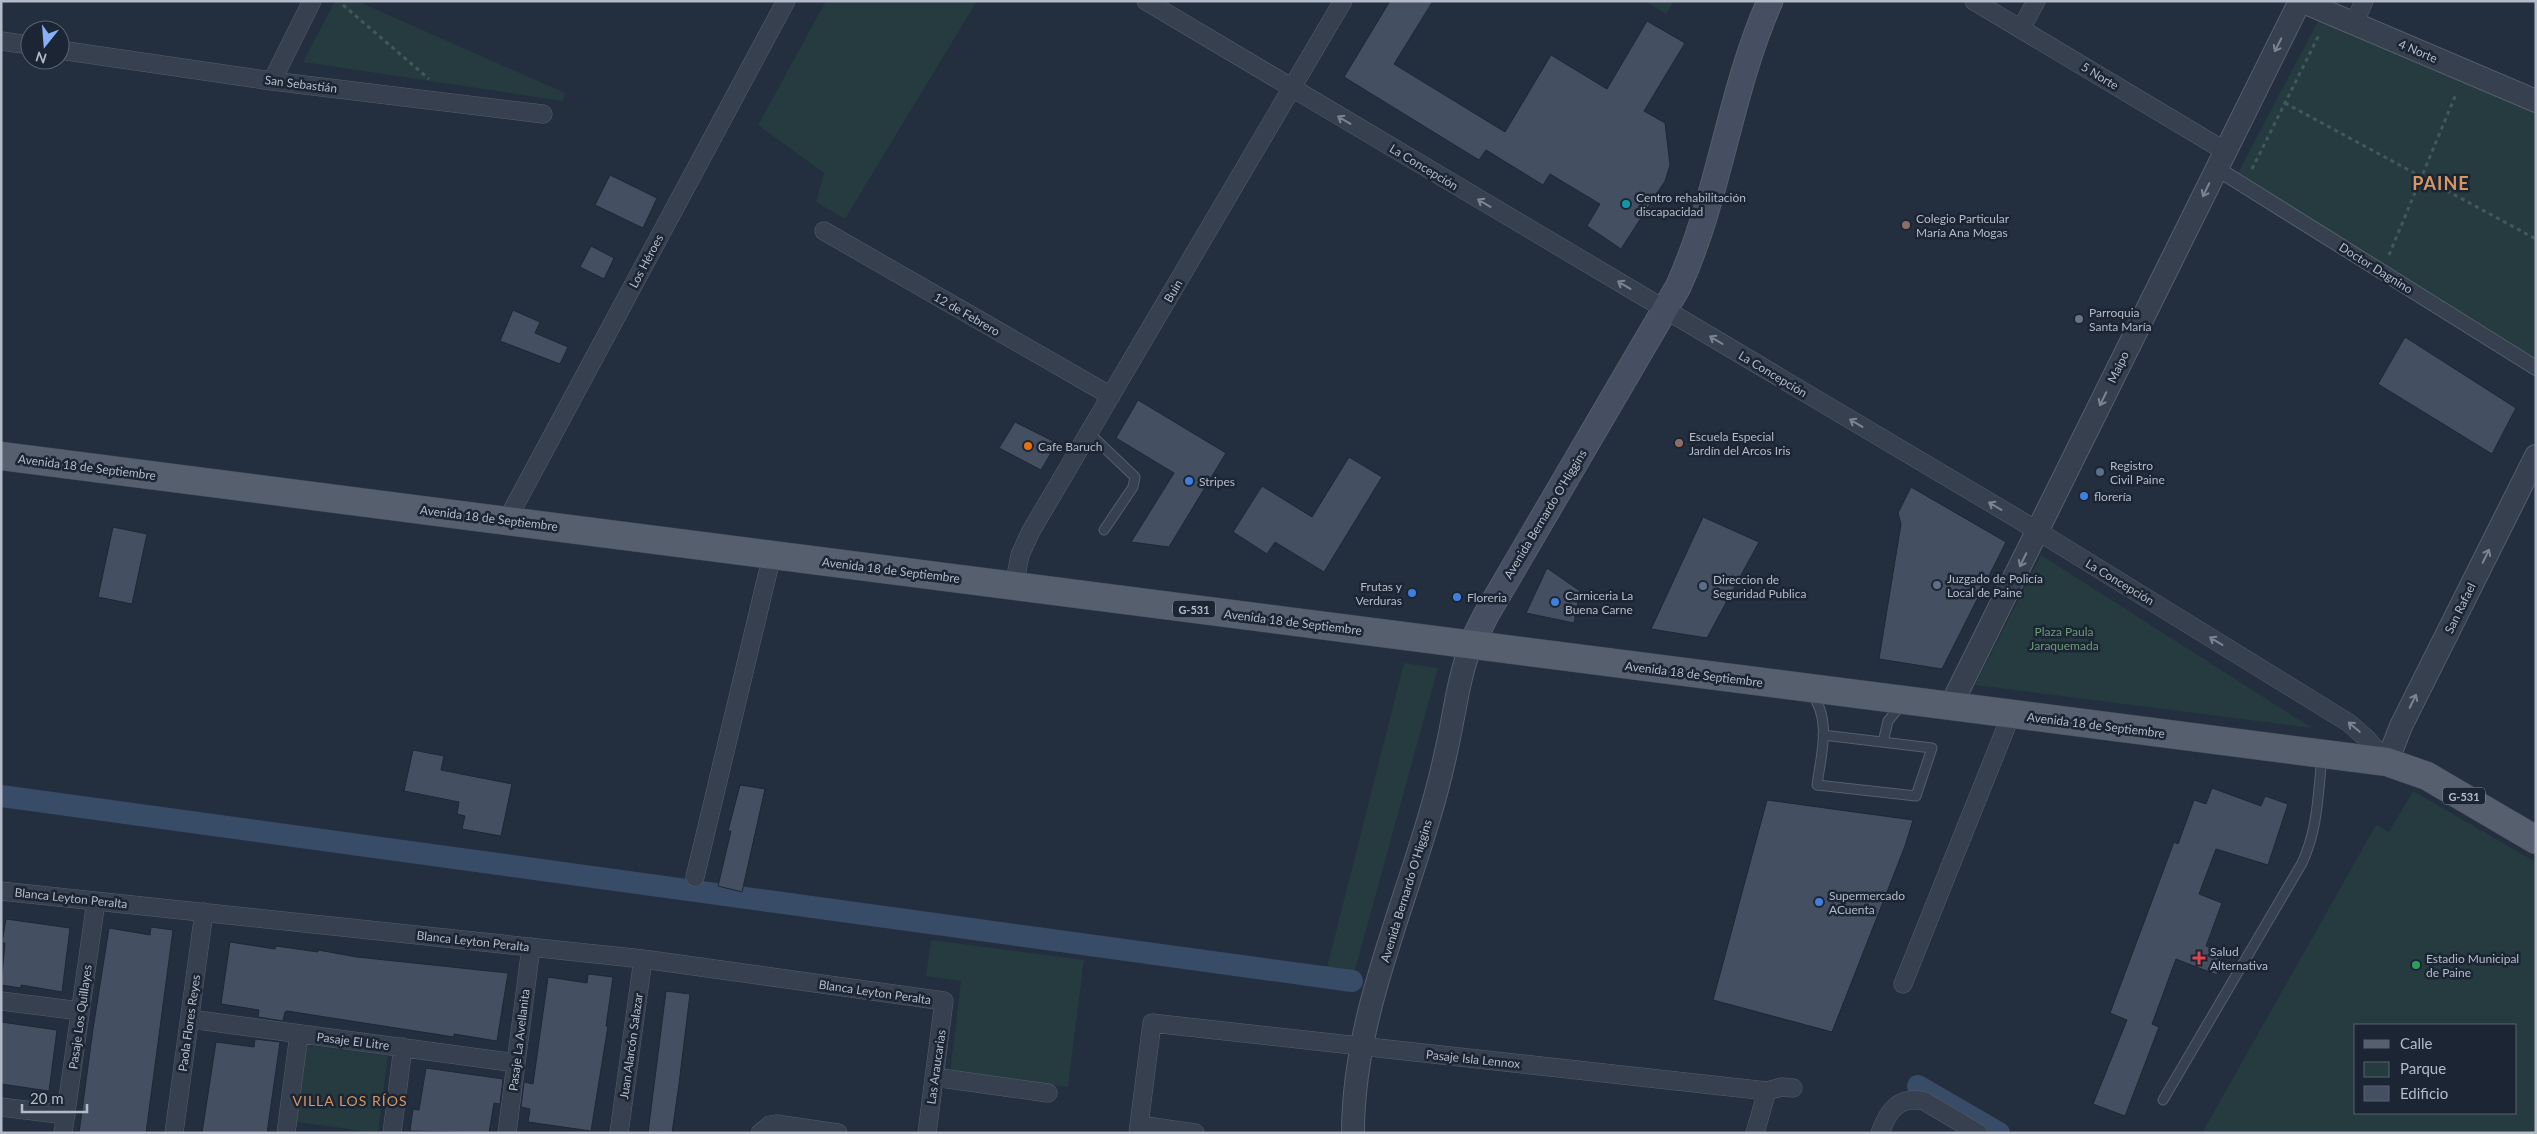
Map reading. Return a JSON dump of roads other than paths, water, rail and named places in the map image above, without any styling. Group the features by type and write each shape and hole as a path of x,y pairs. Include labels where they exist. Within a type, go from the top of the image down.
{"main road":[{"name":"Avenida Bernardo O'Higgins","path":"1470,645 1666,310 1700,237 1740,85 1770,1"},
{"name":"Avenida 18 de Septiembre","path":"1,456 2387,762 2433,779 2536,840"}],"street":[{"path":"272,81 312,1"},
{"name":"Los Héroes","path":"507,520 786,1"},
{"name":"La Concepción","path":"1146,1 2037,531 2349,723 2366,738 2387,762"},
{"name":"Buin","path":"1014,586 1024,544 1343,1"},
{"name":"5 Norte","path":"1974,1 2021,29 2221,160"},
{"path":"2021,29 2036,1"},
{"name":"4 Norte","path":"2301,1 2536,100"},
{"name":"Maipo","path":"1950,707 2301,1"},
{"path":"2354,24 2364,1"},
{"path":"1,41 20,44"},
{"name":"San Sebastián","path":"70,51 272,81 544,114"},
{"name":"Doctor Dagnino","path":"2221,160 2244,186 2536,368"},
{"name":"12 de Febrero","path":"824,231 1111,396"},
{"name":"San Rafael","path":"2387,762 2401,726 2536,456"},
{"path":"696,877 772,555"},
{"name":"Avenida Bernardo O'Higgins","path":"1353,1133 1360,1047 1375,990 1428,821 1445,757 1460,674 1470,645"},
{"path":"1903,984 2012,715"},
{"name":"Blanca Leyton Peralta","path":"1,891 643,959 944,1001"},
{"name":"Pasaje Los Quillayes","path":"65,1124 96,901"},
{"name":"Paola Flores Reyes","path":"174,1133 204,912"},
{"name":"Pasaje La Avellanita","path":"507,1133 531,948"},
{"name":"Juan Alarcón Salazar","path":"619,1133 643,959"},
{"path":"1,1001 80,1011"},
{"name":"Las Araucarias","path":"927,1133 944,1001"},
{"name":"Pasaje El Litre","path":"190,1019 516,1062"},
{"name":"Pasaje Isla Lennox","path":"1138,1129 1152,1023 1766,1091 1782,1087 1793,1088"},
{"path":"286,1133 299,1034"},
{"path":"392,1133 403,1047"},
{"path":"934,1077 1048,1093"},
{"path":"1756,1133 1766,1091"},
{"path":"1880,1133 1891,1108 1898,1103 1915,1099 1924,1101 1978,1133"},
{"path":"1,1107 65,1124"},
{"path":"760,1133 770,1125 776,1124 838,1133"},
{"path":"1138,1129 1195,1133"}],"lane":[{"path":"1088,433 1135,477 1133,487 1104,530"},
{"path":"1808,688 1822,712 1824,721 1817,785 1916,796 1932,748 1823,735"},
{"path":"1883,742 1888,721 1906,701"},
{"path":"2163,1100 2309,849 2315,829 2323,754"}],"waterway":[{"path":"1,796 1352,981"},
{"path":"1918,1086 1999,1133"}],"place":[{"name":"Centro rehabilitación discapacidad","path":"1626,204"},
{"name":"Colegio Particular María Ana Mogas","path":"1906,225"},
{"name":"Parroquia Santa María","path":"2079,319"},
{"name":"Escuela Especial Jardín del Arcos Iris","path":"1679,443"},
{"name":"Cafe Baruch","path":"1028,446"},
{"name":"Registro Civil Paine","path":"2100,472"},
{"name":"Stripes","path":"1189,481"},
{"name":"florería","path":"2084,496"},
{"name":"Juzgado de Policía Local de Paine","path":"1937,585"},
{"name":"Direccion de Seguridad Publica","path":"1703,586"},
{"name":"Frutas y Verduras","path":"1412,593"},
{"name":"Floreria","path":"1457,597"},
{"name":"Carniceria La Buena Carne","path":"1555,602"},
{"name":"Supermercado ACuenta","path":"1819,902"},
{"name":"Salud Alternativa","path":"2199,958"},
{"name":"Estadio Municipal de Paine","path":"2416,965"}],"district":[{"name":"PAINE","path":"2441,183"},
{"name":"VILLA LOS RÍOS","path":"350,1100"}],"park label":[{"name":"Plaza Paula Jaraquemada","path":"2064,638"}]}
